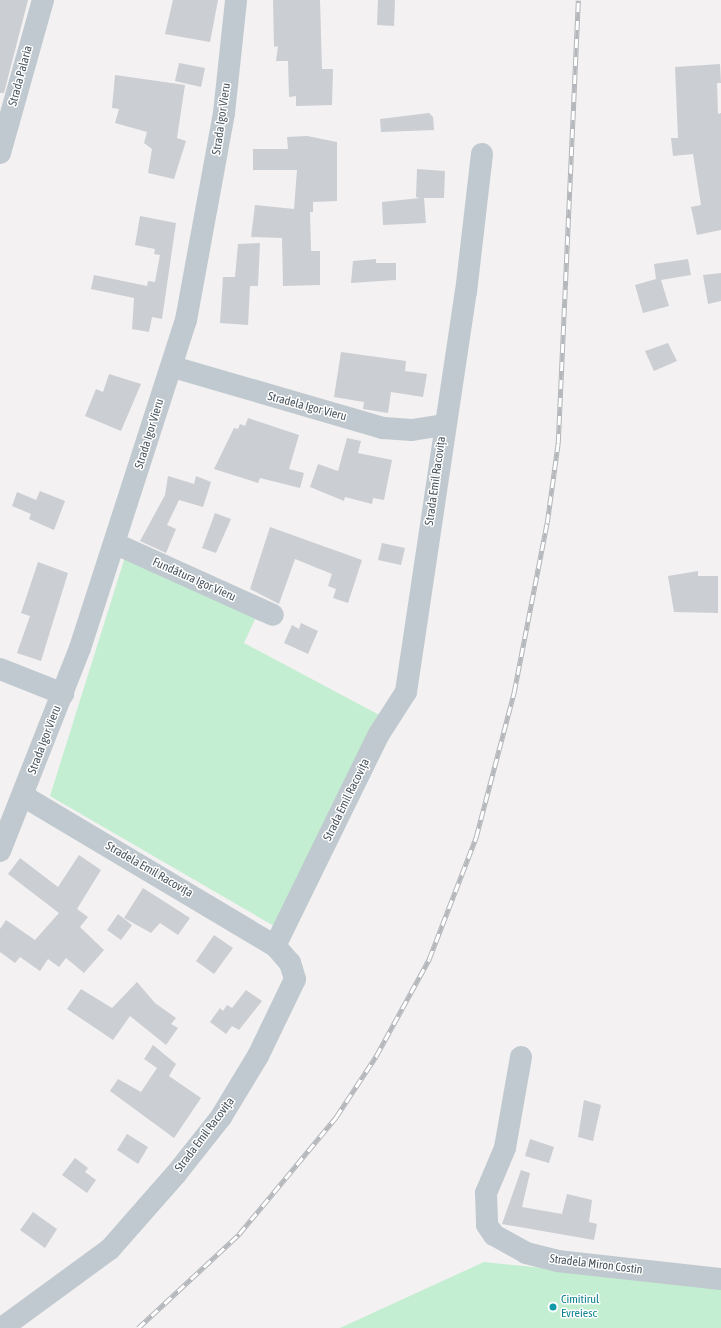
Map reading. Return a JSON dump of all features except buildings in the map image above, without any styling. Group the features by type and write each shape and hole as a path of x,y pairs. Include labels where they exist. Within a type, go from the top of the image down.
{"street":[{"name":"Strada Palaria","path":"0,153 42,0"},
{"name":"Strada Igor Vieru","path":"0,851 63,694 116,544 173,367 186,320 212,186 236,0"},
{"name":"Strada Emil Racovița","path":"2,1328 110,1249 221,1117 258,1056 293,986 295,979 290,963 275,946 379,734 406,692 444,425 466,292 482,154"},
{"name":"Stradela Igor Vieru","path":"173,367 383,428 412,430 444,425"},
{"name":"Fundătura Igor Vieru","path":"116,544 274,615"},
{"path":"0,669 63,694"},
{"name":"Stradela Emil Racovița","path":"22,796 275,946"},
{"name":"Stradela Miron Costin","path":"521,1057 505,1148 486,1193 487,1225 494,1236 526,1253 557,1261 721,1279"}],"green space":[{"path":"125,557 256,617 244,643 383,717 274,926 50,796"},
{"name":"Cimitirul Evreiesc","path":"484,1262 721,1286 721,1328 340,1328"}],"railway":[{"path":"138,1328 239,1234 336,1117 376,1056 429,959 476,837 514,692 547,523 558,443 578,0"}],"place":[{"name":"Cimitirul Evreiesc","path":"553,1307"}]}
